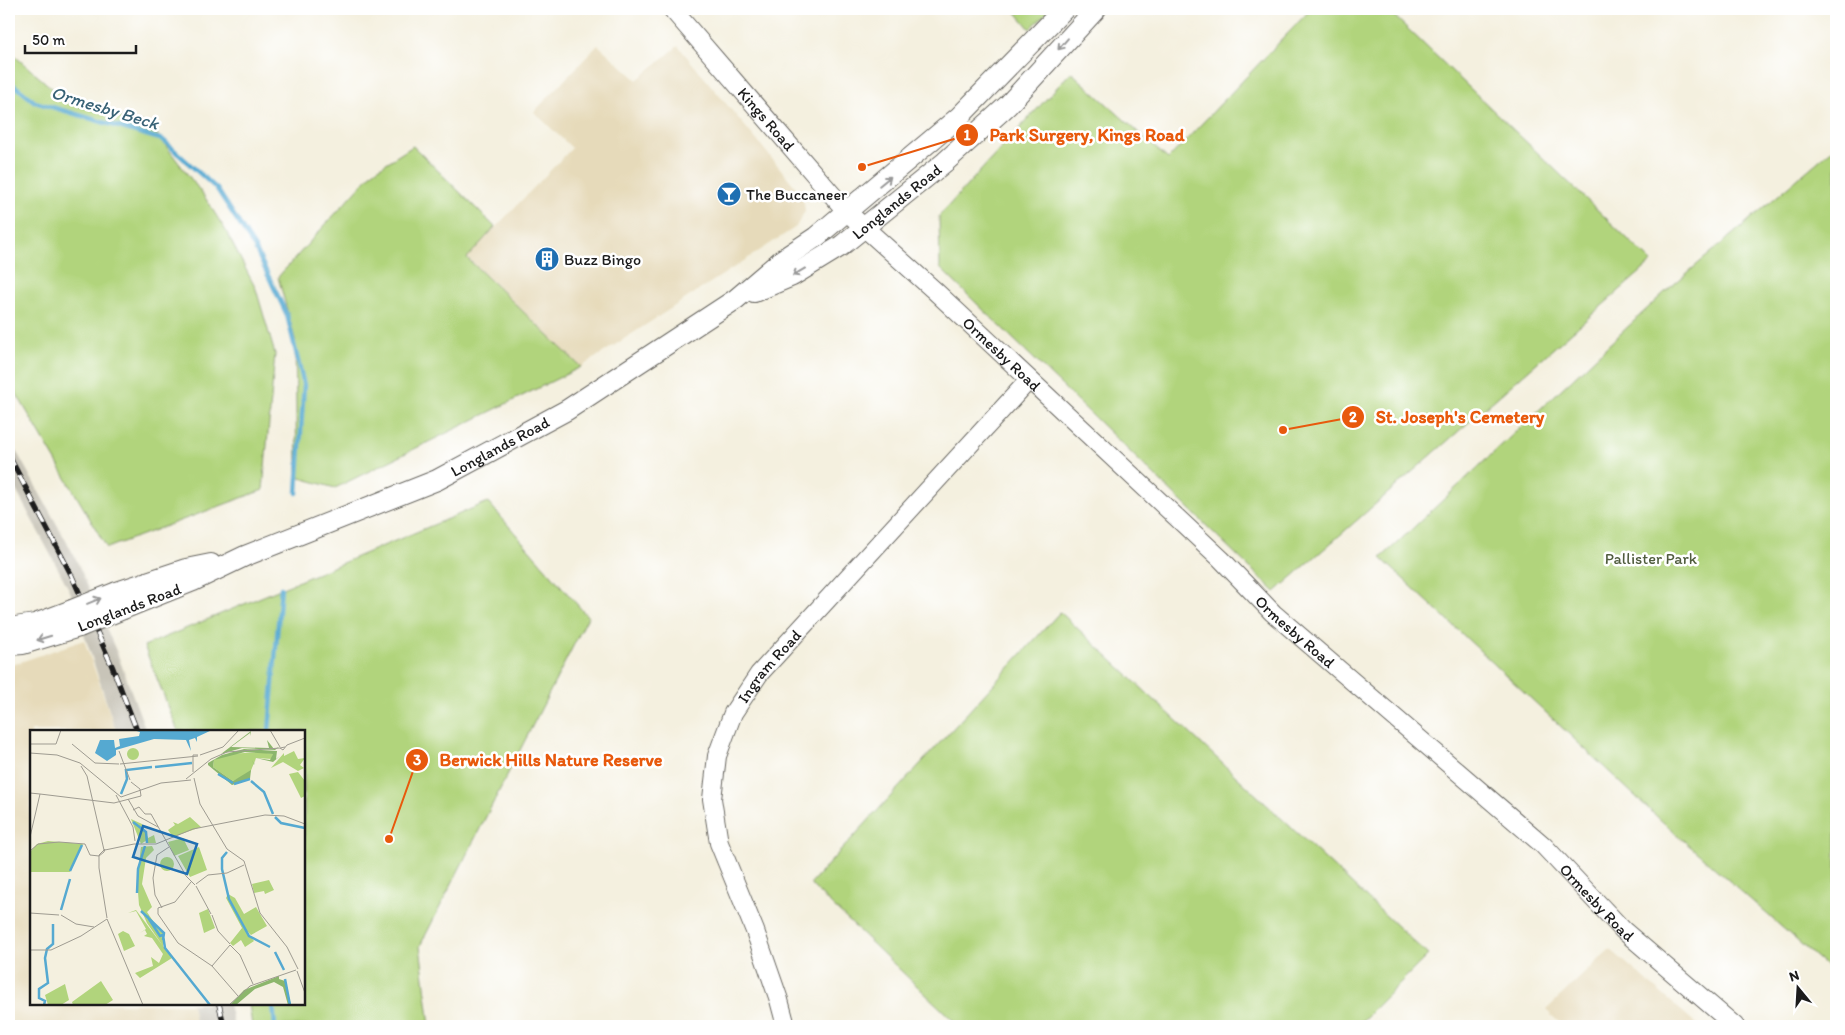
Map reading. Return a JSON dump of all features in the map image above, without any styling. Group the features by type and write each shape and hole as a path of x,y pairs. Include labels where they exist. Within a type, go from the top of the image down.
{"main road":[{"name":"Longlands Road","path":"9,645 23,644 186,569 245,556 437,480 567,410 736,299 783,259 816,237 847,212 959,117 1064,9"},
{"name":"Longlands Road","path":"736,299 792,276 841,246 864,228 945,162 1008,105 1096,9"},
{"name":"Longlands Road","path":"9,628 75,619"}],"street":[{"name":"Kings Road","path":"672,9 847,212 864,228"},
{"name":"Ormesby Road","path":"864,228 1221,559 1273,613 1543,845 1623,930 1735,1026"},
{"name":"Ingram Road","path":"786,1026 780,1000 755,931 719,843 716,826 712,799 717,756 733,713 759,674 1029,380"}],"shaded area":[{"path":"598,45 637,80 678,46 794,185 804,203 805,211 796,227 581,367 467,257 572,148 534,112"},
{"path":"9,438 75,557 117,653 146,730 116,730 70,591 9,477"},
{"path":"84,640 116,730 30,730 30,1005 192,1005 196,1026 9,1026 9,666"},
{"path":"1610,949 1699,1026 1563,1026 1546,1010"},
{"path":"192,1005 229,1005 234,1026 196,1026"}],"green space":[{"path":"1013,9 1051,9 1030,29"},
{"path":"1311,9 1387,9 1652,262 1275,592 940,268 939,216 1071,72 1168,159"},
{"path":"9,51 69,103 150,125 204,196 226,231 256,289 275,354 263,490 107,548 9,381"},
{"path":"413,146 495,227 467,258 581,367 335,488 297,477 295,339 278,277 374,171"},
{"name":"Pallister Park","path":"1836,146 1836,975 1666,825 1381,558 1665,292"},
{"path":"488,502 588,617 420,946 430,1026 252,1026 249,1005 305,1005 305,730 178,730 144,646"},
{"path":"1060,612 1428,955 1357,1026 959,1026 810,884"}],"waterway":[{"name":"Ormesby Beck","path":"9,81 35,102 163,140 217,189 255,248 287,315 304,385 297,493"},
{"path":"269,730 281,588"},
{"path":"273,1005 275,1026"}],"railway":[{"path":"9,456 71,574 112,666 137,730"},
{"path":"219,1005 224,1026"}],"place":[{"name":"Park Surgery, Kings Road","path":"862,167"},
{"name":"The Buccaneer","path":"729,194"},
{"name":"Buzz Bingo","path":"547,259"},
{"name":"St. Joseph's Cemetery","path":"1283,430"},
{"name":"Berwick Hills Nature Reserve","path":"389,839"}]}
